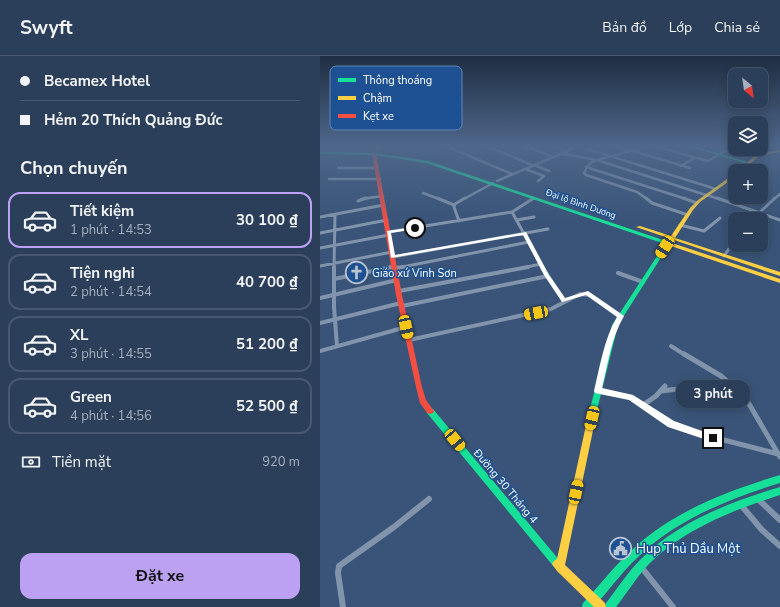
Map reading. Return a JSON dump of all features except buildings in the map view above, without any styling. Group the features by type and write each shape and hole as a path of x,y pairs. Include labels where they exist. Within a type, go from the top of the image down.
{"main road":[{"name":"Đường 30 Tháng 4","path":"379,171 399,291 423,401 560,568 601,607"},
{"name":"Đại lộ Bình Dương","path":"456,171 495,182 670,241 780,281"},
{"path":"560,568 598,391 616,325 680,225 697,203 728,180"},
{"name":"Đại lộ Bình Dương","path":"495,182 534,198 780,274"},
{"path":"587,607 642,547 682,518 734,495 780,479"},
{"path":"610,607 650,557 688,529 741,505 780,491"}],"street":[{"path":"504,171 512,174"},
{"path":"454,205 519,171"},
{"path":"531,171 544,176 538,181"},
{"path":"585,171 584,173 586,174 637,192 652,203 688,216"},
{"path":"599,171 697,203"},
{"path":"631,171 756,212"},
{"path":"656,171 716,189"},
{"path":"329,179 380,178"},
{"path":"423,193 454,205"},
{"path":"760,212 780,194"},
{"path":"358,201 361,199 383,196"},
{"path":"320,248 512,212 534,198"},
{"path":"321,211 321,217 384,205"},
{"path":"454,205 459,221"},
{"path":"512,212 548,276 564,300"},
{"path":"334,215 334,295 337,346"},
{"path":"768,216 780,220"},
{"path":"517,220 534,218"},
{"path":"680,225 704,231 720,218"},
{"path":"320,233 387,220"},
{"path":"320,266 548,228"},
{"path":"334,279 529,242"},
{"path":"724,256 728,250"},
{"path":"399,291 541,264"},
{"path":"618,272 628,278 643,282"},
{"path":"320,323 548,276"},
{"path":"320,298 397,280"},
{"path":"409,340 551,309 560,305 564,300 585,293 621,316"},
{"path":"320,351 406,327"},
{"path":"671,346 721,376 745,397 779,456"},
{"path":"643,405 665,386"},
{"path":"661,391 678,389 683,391"},
{"path":"598,391 630,397 671,424 689,432 779,456"},
{"path":"343,607 338,573 339,566 394,527 429,499"},
{"path":"758,499 780,520"},
{"path":"741,505 762,530 780,546"},
{"path":"642,567 673,607"}],"traffic: fast":[{"path":"453,171 673,245"},
{"path":"592,416 615,325 668,243"},
{"path":"430,411 557,564"},
{"path":"587,607 635,553 674,523 725,497 780,479"},
{"path":"610,607 644,562 664,545 695,525 728,509 780,491"}],"traffic: slow":[{"path":"672,238 691,209 699,201 728,180"},
{"path":"638,227 780,274"},
{"path":"673,245 780,281"},
{"path":"560,568 592,416"},
{"path":"557,564 601,607"}],"traffic: jam":[{"path":"377,171 399,295 419,387 423,401 430,411"}],"place":[{"name":"Giáo xứ Vinh Sơn","path":"356,273"},
{"name":"Hup Thủ Dầu Một","path":"621,548"}],"route":[{"path":"415,228 388,232 393,257 524,233 547,275 564,300 586,293 621,316 616,325 608,350 598,391 630,397 671,424 689,432 713,438"}]}
